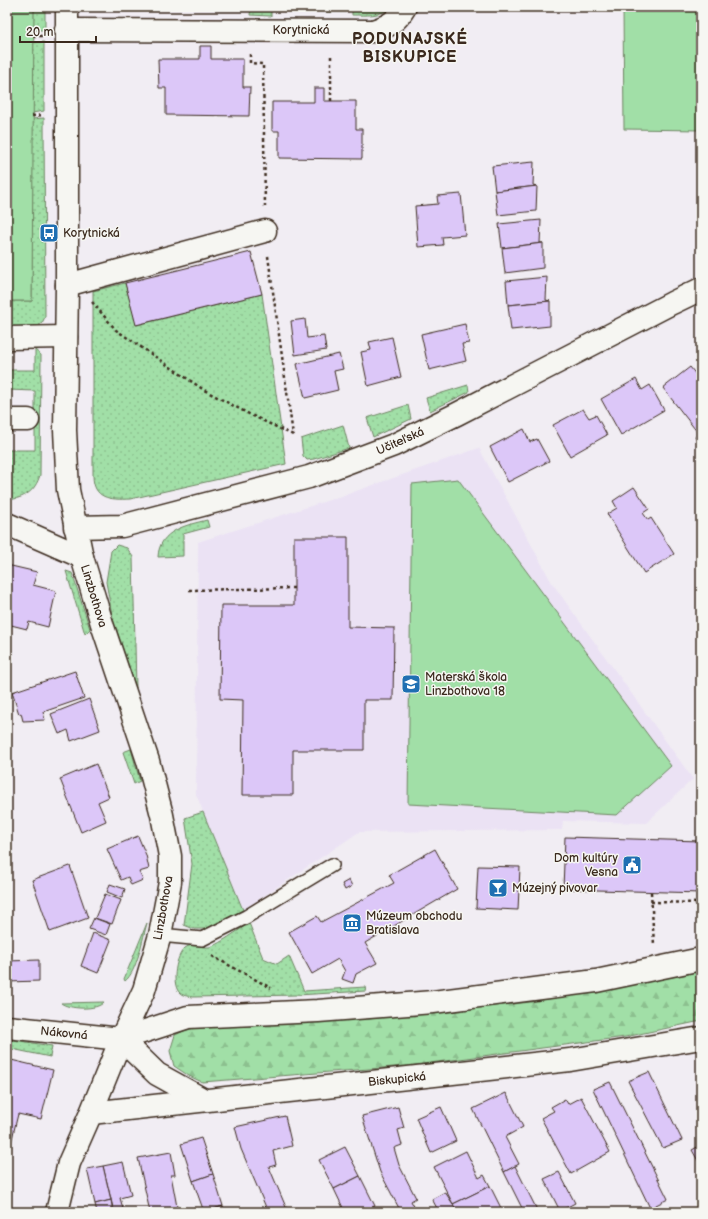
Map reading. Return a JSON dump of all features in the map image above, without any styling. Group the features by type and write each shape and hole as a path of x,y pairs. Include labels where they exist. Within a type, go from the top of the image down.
{"street":[{"path":"66,7 67,285 65,430 68,490 75,527"},
{"name":"Korytnická","path":"66,30 373,31 388,26 398,18 405,7"},
{"path":"67,285 265,231"},
{"name":"Učiteľská","path":"75,527 122,526 309,477 394,445 701,289"},
{"path":"7,338 66,337"},
{"path":"7,524 82,557"},
{"name":"Linzbothova","path":"56,1212 69,1163 121,1039 169,936 170,856 165,829 148,761 103,627 82,557 75,527"},
{"path":"204,1100 157,1074 121,1039 188,1017 318,1011 433,1002 596,981 701,959"},
{"name":"Nákovná","path":"7,1027 121,1039"},
{"name":"Biskupická","path":"91,1113 570,1060 701,1038"}],"lane":[{"path":"169,936 202,939 246,917 332,865"}],"path":[{"path":"331,101 332,30"},
{"path":"32,116 48,115"},
{"path":"90,300 116,330 204,390 293,435"},
{"path":"189,590 294,588"},
{"path":"651,892 654,950"},
{"path":"651,902 701,903"},
{"path":"169,936 275,990"}],"shaded area":[{"name":"Materská škola Linzbothova 18","path":"479,448 552,583 693,779 646,823 563,821 562,830 359,832 243,910 196,794 198,542 342,496"}],"green space":[{"path":"7,7 34,7 32,301 7,301"},
{"path":"34,7 45,7 45,30 33,30"},
{"path":"251,7 271,7 271,16 250,15"},
{"path":"284,7 346,7 346,12 284,11"},
{"path":"352,7 391,7 378,14 352,15"},
{"path":"623,7 701,7 701,130 624,129"},
{"path":"44,42 44,111 32,113 33,43"},
{"path":"44,118 45,317 42,323 38,326 7,327 7,301 32,301 32,119"},
{"path":"125,283 137,325 262,294 286,464 130,499 110,498 99,493 94,483 93,475 93,291"},
{"path":"35,350 41,355 40,475 32,490 24,496 8,500 7,450 35,450 35,391 7,390 7,370 35,370"},
{"path":"468,385 469,392 430,411 426,398"},
{"path":"408,405 411,419 373,437 367,418"},
{"path":"343,425 349,448 314,459 307,460 303,456 301,439"},
{"path":"458,479 671,766 617,815 408,804 412,484"},
{"path":"207,520 209,527 183,534 183,556 158,557 163,541 175,530"},
{"path":"117,545 127,548 133,557 136,688 113,620 106,582 111,551"},
{"path":"66,571 72,573 90,629 85,634"},
{"path":"131,749 140,781 134,784 123,752"},
{"path":"203,812 243,910 206,929 194,929 184,925 192,864 185,818"},
{"path":"147,923 133,970 125,981 124,979"},
{"path":"249,923 263,958 277,964 289,956 304,991 365,987 366,991 297,995 193,997 185,996 179,992 175,982 175,976 179,957 185,948 191,945 206,947 212,946 229,937"},
{"path":"701,970 701,1021 625,1037 407,1066 202,1082 189,1076 174,1066 170,1051 175,1035 186,1030 200,1027 368,1019 531,1002 688,974"},
{"path":"104,1002 95,1007 89,1008 70,1007 61,1003"},
{"path":"7,1039 52,1046 50,1057 7,1048"}],"building":[{"path":"200,46 211,46 211,59 243,59 243,87 250,87 249,116 166,115 166,88 159,88 158,59 200,59"},
{"path":"314,88 324,88 324,101 356,101 356,129 362,129 362,159 279,158 279,131 272,131 272,102 314,102"},
{"path":"534,162 533,185 537,186 495,191 492,166"},
{"path":"537,186 536,211 498,215 495,191"},
{"path":"461,194 465,235 442,237 443,245 418,247 415,206 438,204 437,196"},
{"path":"541,220 540,243 543,243 502,248 499,224"},
{"path":"543,243 543,268 505,273 502,248"},
{"path":"251,252 262,294 136,325 125,283"},
{"path":"547,277 546,300 550,301 508,305 506,281"},
{"path":"550,301 550,326 511,330 508,305"},
{"path":"305,319 307,338 324,336 326,350 295,355 291,321"},
{"path":"465,324 469,343 462,344 466,361 429,370 421,334"},
{"path":"392,337 401,377 368,386 361,352 371,350 369,342"},
{"path":"339,354 343,369 334,371 338,390 305,398 297,364"},
{"path":"690,367 701,381 701,431 698,433 663,388"},
{"path":"636,379 642,390 650,385 664,410 621,435 601,399"},
{"path":"583,409 589,418 596,415 607,435 570,456 553,425"},
{"path":"524,429 530,442 537,439 549,461 508,482 490,447"},
{"path":"701,431 701,446 695,437"},
{"path":"634,487 649,509 643,513 648,520 651,518 674,554 644,573 607,514 617,508 613,501"},
{"path":"294,537 348,537 348,627 394,628 393,700 364,700 364,750 293,750 293,795 242,795 243,700 220,699 221,605 294,605"},
{"path":"7,565 37,572 33,585 56,591 48,627 29,622 27,629 7,624 10,611 7,610"},
{"path":"75,671 84,698 43,712 45,720 23,721 21,713 19,714 12,692"},
{"path":"89,699 100,730 71,741 68,730 59,734 51,714"},
{"path":"96,764 109,797 98,802 106,821 81,832 60,779"},
{"path":"138,836 146,855 149,869 139,872 143,880 131,885 128,877 121,880 107,849"},
{"name":"Dom kultúry Vesna","path":"565,837 701,841 701,893 563,889"},
{"path":"435,849 457,889 365,943 377,963 356,974 353,983 342,979 345,971 338,959 312,974 289,932 317,916 321,922 394,883 389,875"},
{"path":"70,866 88,918 50,932 32,880"},
{"name":"Múzejný pivovar","path":"478,866 520,867 518,910 476,908"},
{"path":"349,880 352,886 345,890 342,884"},
{"path":"110,884 125,889 122,898 107,892"},
{"path":"105,894 121,900 112,924 95,918"},
{"path":"94,918 110,924 106,935 89,929"},
{"path":"93,933 111,940 98,973 81,966"},
{"path":"39,960 39,981 7,982 7,961"},
{"path":"7,1059 53,1070 41,1119 18,1114 10,1147 7,1146"},
{"path":"649,1072 682,1140 663,1148 628,1081"},
{"path":"610,1082 668,1199 650,1208 593,1089"},
{"path":"506,1093 523,1127 505,1137 519,1164 504,1172 473,1109"},
{"path":"581,1097 610,1152 571,1174 541,1118 554,1111 551,1107 565,1099 568,1104"},
{"path":"398,1107 404,1128 398,1130 402,1145 394,1148 399,1165 416,1198 411,1201 417,1212 401,1212 380,1172 362,1116"},
{"path":"441,1107 456,1141 431,1153 416,1118"},
{"path":"285,1116 292,1146 273,1151 276,1165 269,1167 288,1212 268,1212 241,1149 235,1127"},
{"path":"201,1138 213,1174 193,1181 181,1144"},
{"path":"701,1145 701,1166 692,1150"},
{"path":"345,1147 360,1176 334,1189 319,1160"},
{"path":"466,1151 479,1178 484,1175 490,1186 453,1204 434,1167"},
{"path":"171,1152 175,1175 171,1175 177,1207 169,1209 169,1212 150,1212 138,1158"},
{"path":"123,1162 131,1195 120,1198 124,1212 114,1212 103,1166"},
{"path":"103,1166 111,1200 95,1204 87,1169"},
{"path":"515,1166 538,1212 524,1212 504,1172"},
{"path":"559,1172 575,1203 560,1211 544,1179"},
{"path":"213,1174 223,1206 204,1212 193,1181"},
{"path":"360,1176 375,1206 363,1212 345,1212 334,1189"},
{"path":"490,1186 503,1212 457,1212 453,1204"},
{"path":"445,1192 453,1204 456,1212 439,1212 432,1199"},
{"path":"111,1200 113,1212 97,1212 95,1204"},
{"path":"223,1206 225,1212 205,1212"}],"place":[{"name":"Korytnická","path":"49,233"},
{"name":"Materská škola Linzbothova 18","path":"411,684"},
{"name":"Dom kultúry Vesna","path":"632,865"},
{"name":"Múzejný pivovar","path":"498,888"},
{"name":"Múzeum obchodu Bratislava","path":"352,923"}],"district":[{"name":"PODUNAJSKÉ BISKUPICE","path":"410,47"}]}
